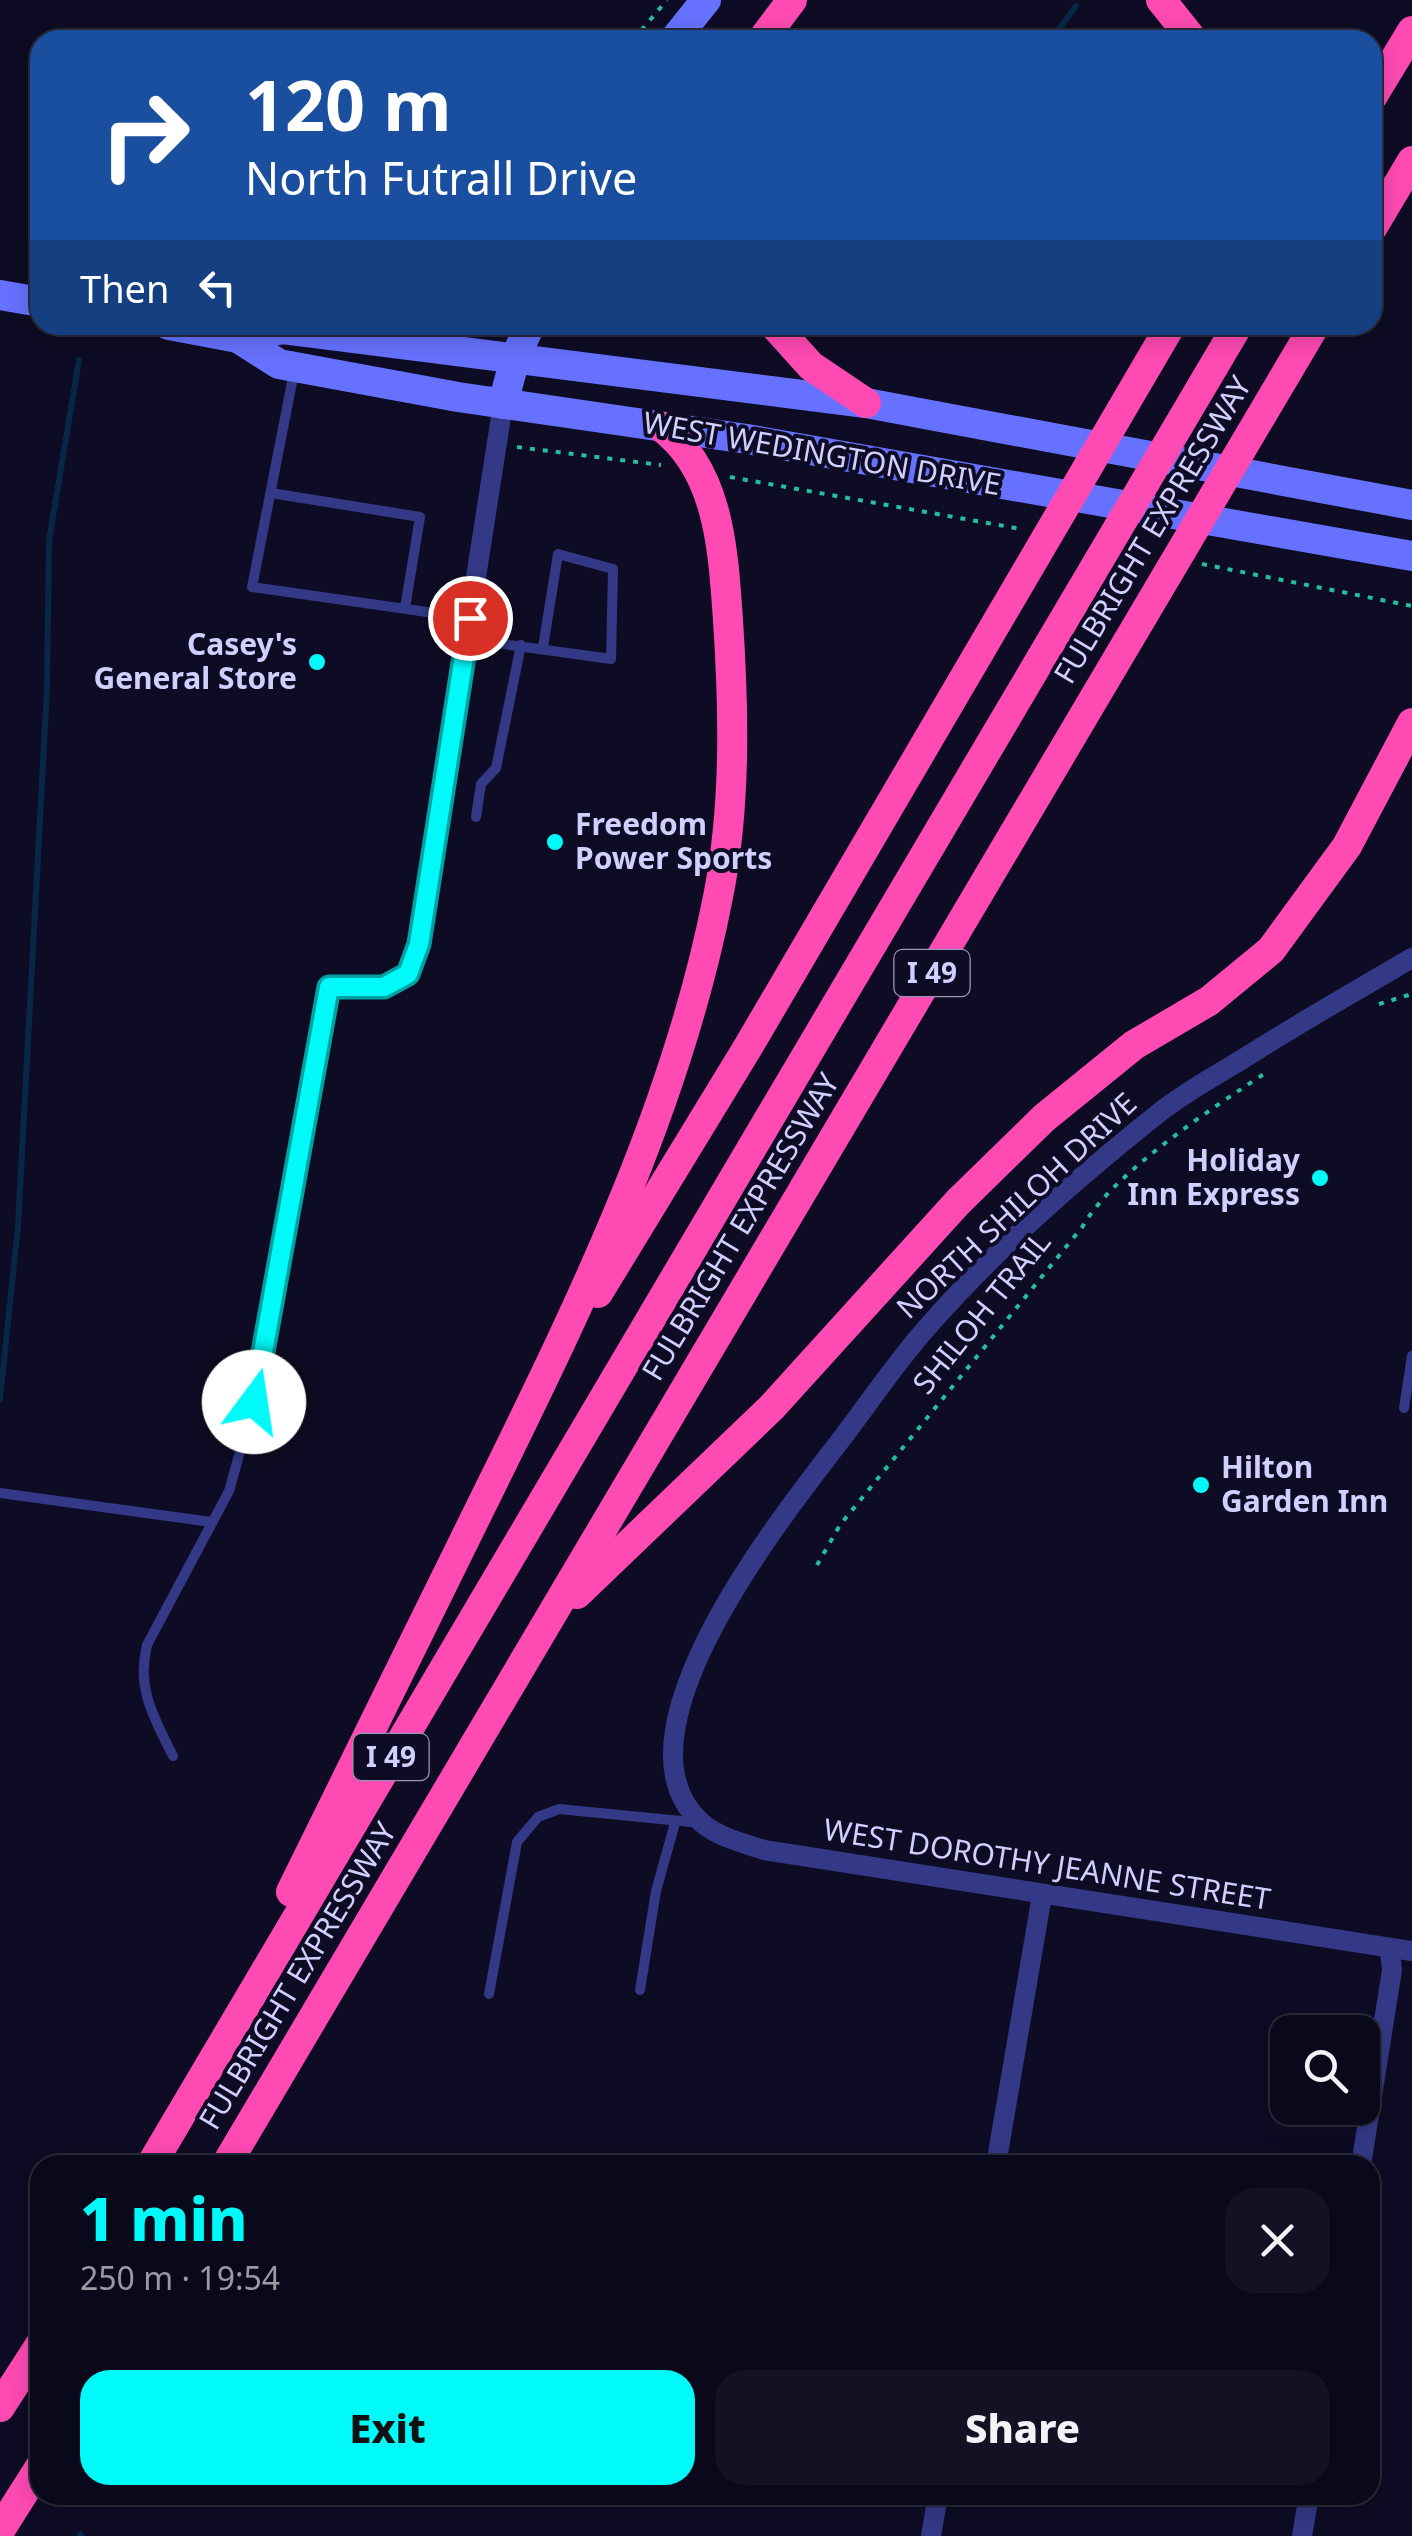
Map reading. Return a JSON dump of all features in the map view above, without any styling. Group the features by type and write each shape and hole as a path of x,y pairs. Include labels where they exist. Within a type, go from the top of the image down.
{"highway":[{"path":"770,30 792,0"},
{"path":"1161,0 1185,30"},
{"path":"1382,80 1412,31"},
{"path":"1382,212 1412,162"},
{"path":"783,335 811,366 866,403"},
{"path":"545,1376 748,1047 1165,335"},
{"name":"FULBRIGHT EXPRESSWAY","path":"157,2155 1232,335"},
{"name":"FULBRIGHT EXPRESSWAY","path":"232,2155 1309,335"},
{"path":"184,2110 545,1376 640,1162 681,1041 719,892 730,778 730,660 722,554 714,512 700,472 682,442 660,426"},
{"path":"550,1620 772,1407 958,1202 1044,1118 1134,1046 1209,1001 1271,950 1347,846 1412,722"},
{"path":"0,2407 30,2361"},
{"path":"0,2530 30,2483"}],"main road":[{"path":"682,30 706,0"},
{"path":"0,295 30,300"},
{"name":"WEST WEDINGTON DRIVE","path":"222,335 238,338 279,364 1412,556"},
{"name":"WEST WEDINGTON DRIVE","path":"238,338 253,335"},
{"name":"WEST WEDINGTON DRIVE","path":"331,335 866,403 1412,504"},
{"path":"503,404 514,358 525,335"}],"street":[{"path":"329,987 384,987 408,974 419,944 503,404"},
{"name":"NORTH SHILOH DRIVE","path":"687,1804 676,1761 679,1712 721,1609 749,1562 931,1322 1038,1218 1164,1108 1302,1020 1412,958"},
{"name":"WEST DOROTHY JEANNE STREET","path":"687,1804 702,1823 730,1839 764,1850 1412,1952"},
{"path":"998,2155 1042,1895"},
{"path":"1363,2155 1392,1970 1390,1950"},
{"path":"931,2536 936,2505"},
{"path":"1302,2536 1307,2505"}],"lane":[{"path":"296,367 252,586 363,598 521,644 610,659 613,569 558,554 543,647"},
{"path":"270,493 420,518 406,608"},
{"path":"309,514 311,500"},
{"path":"341,520 344,505"},
{"path":"375,526 377,510"},
{"path":"476,817 482,784 496,768 521,644"},
{"path":"173,1756 150,1711 141,1667 146,1645 228,1491 262,1373 329,987"},
{"path":"1404,1408 1412,1356"},
{"path":"0,1493 212,1522"},
{"path":"489,1994 517,1842 538,1817 559,1809 702,1823"},
{"path":"640,1990 656,1891 675,1823"}],"path":[{"path":"642,30 667,0"},
{"path":"498,447 550,448 989,522"},
{"path":"1282,579 1412,606"},
{"path":"1372,1008 1412,994"},
{"name":"SHILOH TRAIL","path":"817,1564 840,1525 1082,1226 1096,1202 1191,1121 1271,1069"}],"waterway":[{"path":"1058,30 1076,6"},
{"path":"0,1399 18,1226 47,689 49,541 79,360"}],"place":[{"name":"Casey's General Store","path":"317,662"},
{"name":"Freedom Power Sports","path":"555,842"},
{"name":"Holiday Inn Express","path":"1320,1178"},
{"name":"Hilton Garden Inn","path":"1201,1485"}],"route":[{"path":"254,1402 329,987 384,987 408,974 419,944 470,618"}]}
